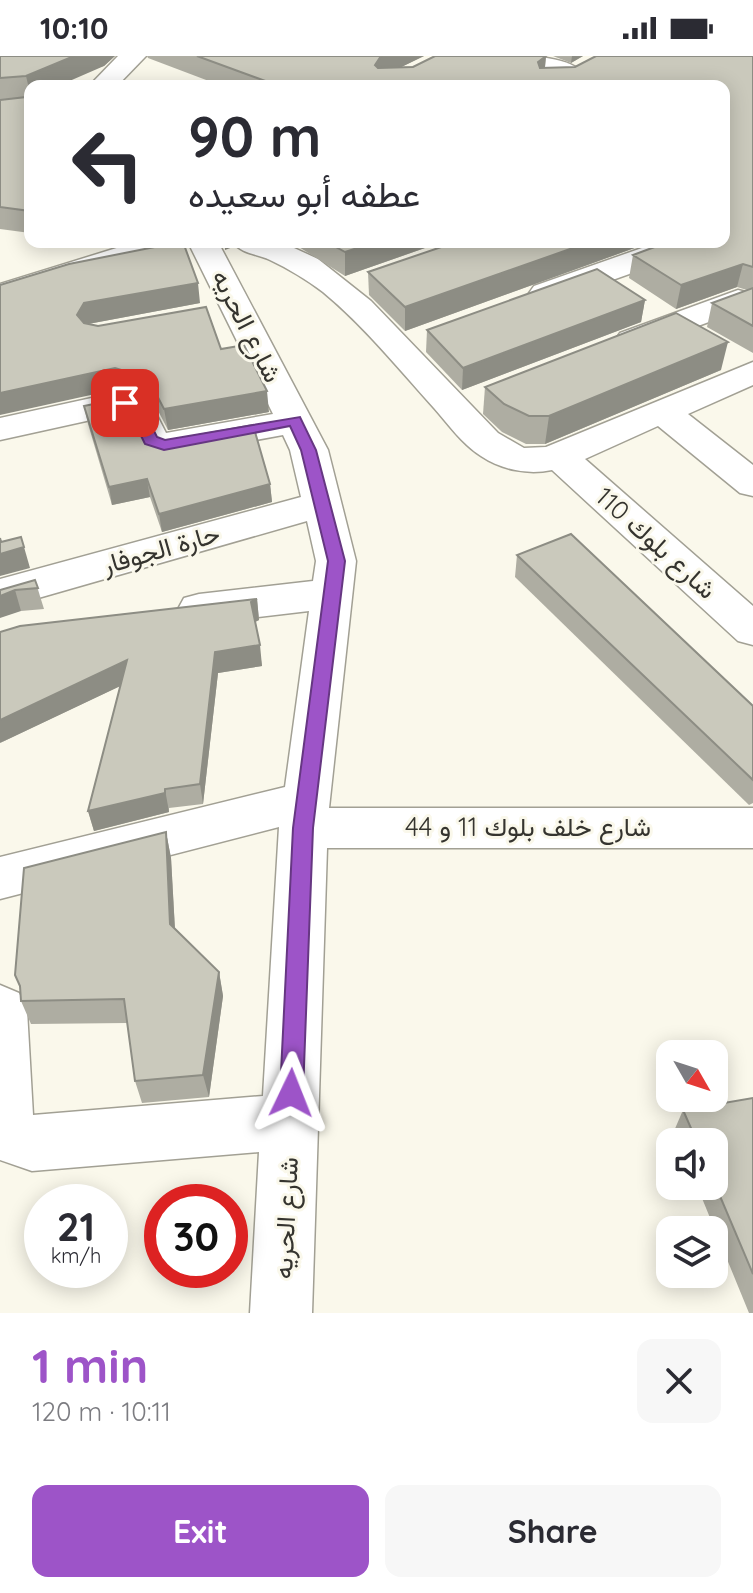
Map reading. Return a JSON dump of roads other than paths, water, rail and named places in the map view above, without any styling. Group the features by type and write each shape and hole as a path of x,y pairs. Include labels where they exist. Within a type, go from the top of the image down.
{"street":[{"path":"108,80 133,56"},
{"path":"521,56 562,80 596,62"},
{"path":"0,294 149,248"},
{"name":"شارع الحريه","path":"205,248 224,312 295,421 309,450 336,561 304,814 281,1313"},
{"path":"272,248 355,286 470,403 489,445 528,462 551,458 663,412 736,361 597,275"},
{"path":"511,306 672,248"},
{"path":"600,352 651,310 738,300"},
{"path":"0,429 125,403 136,408 151,441 164,445 295,421"},
{"path":"663,412 753,484"},
{"name":"شارع بلوك 110","path":"551,458 753,630"},
{"name":"حارة الجوفار","path":"0,594 322,504"},
{"path":"161,613 332,594"},
{"name":"شارع خلف بلوك 11 و 44","path":"0,878 304,814 753,828"},
{"path":"0,1010 3,1120 9,1133 18,1141 32,1143 290,1122"}]}
